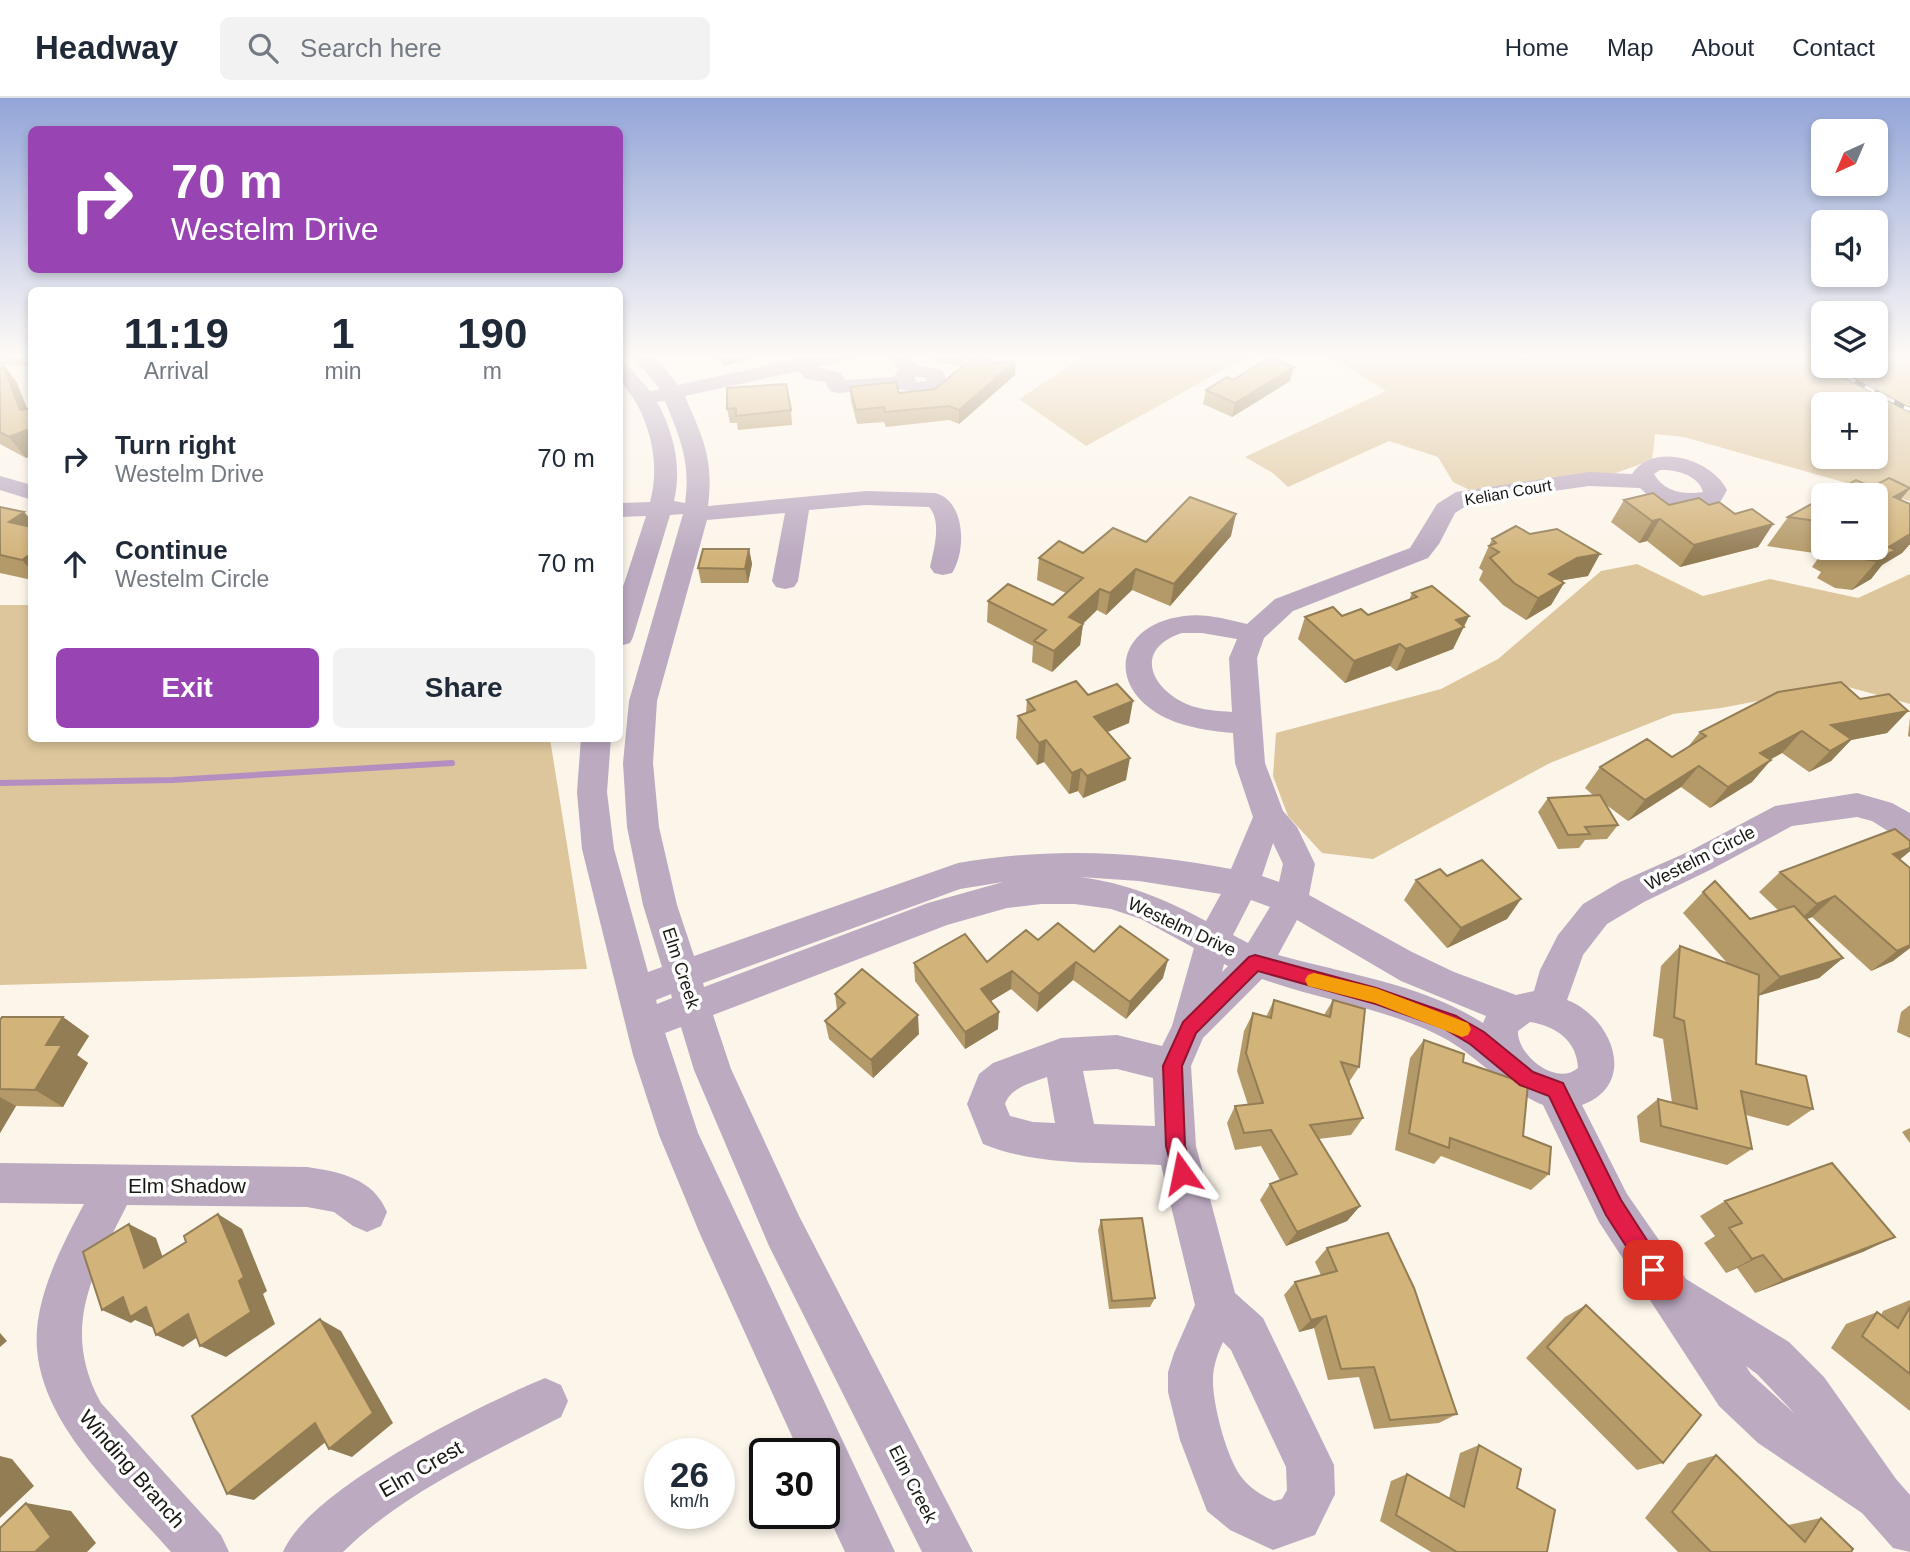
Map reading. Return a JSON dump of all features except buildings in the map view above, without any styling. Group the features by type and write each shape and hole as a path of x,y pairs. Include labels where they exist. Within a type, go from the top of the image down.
{"street":[{"name":"Elm Creek","path":"623,627 666,480 662,445 656,423"},
{"name":"Elm Creek","path":"678,423 695,448 700,478 695,515 643,701 638,763 643,827 660,905 713,1070 784,1231 948,1552"},
{"name":"Kelian Court","path":"1252,634 1270,614 1292,601 1419,553 1427,544 1445,509 1464,497 1590,479 1645,481"},
{"path":"0,483 28,492"},
{"path":"623,528 657,518 798,504 866,498 935,500 945,510 948,538 943,567"},
{"path":"785,581 798,504"},
{"path":"623,511 657,518"},
{"path":"1190,1027 1255,963 1291,901 1298,864 1286,836 1269,817 1250,763 1243,658 1252,634 1205,625 1172,627 1155,635 1142,647 1136,662 1139,679 1154,697 1173,710 1193,717 1247,724"},
{"path":"596,742 593,792 598,849 639,1008 679,1135 715,1220 870,1552"},
{"name":"Westelm Circle","path":"1511,1065 1500,1049 1497,1032 1502,1019 1530,1009 1558,970 1570,945 1595,914 1632,892 1701,860 1786,815 1857,805 1881,811 1910,829"},
{"path":"1217,1307 1175,1146 1172,1066 1190,1027 1213,940 1243,884 1252,853 1269,817"},
{"name":"Westelm Drive","path":"639,1008 683,973 958,876 1000,868 1096,863 1160,869 1243,884 1291,901 1460,993 1530,1009"},
{"name":"Westelm Drive","path":"639,1008 694,1007 975,901 1046,888 1101,894 1133,902 1255,963 1376,996 1450,1022 1477,1038 1511,1065"},
{"path":"1511,1065 1527,1079 1556,1090 1583,1087 1594,1077 1597,1062 1593,1045 1582,1030 1566,1017 1530,1009"},
{"path":"1172,1066 1118,1052 1061,1055 1006,1075 992,1087 986,1104 997,1131 1032,1141 1175,1146"},
{"path":"1061,1055 1079,1142"},
{"path":"1556,1090 1614,1208 1735,1390 1774,1427 1879,1496 1910,1531"},
{"name":"Elm Shadow","path":"0,1183 307,1187 343,1193 367,1212"},
{"name":"Winding Branch","path":"116,1185 75,1266 58,1325 60,1362 69,1396 85,1419 204,1552"},
{"name":"Elm Crest","path":"309,1552 335,1526 409,1473 545,1401"}],"shaded area":[{"path":"1053,423 1128,423 1086,446"},
{"path":"1318,423 1811,423 1811,469 1888,469 1888,423 1910,423 1910,501 1888,495 1888,483 1846,483 1684,437 1655,434 1652,460 1616,473 1579,475 1472,491 1453,482 1438,457 1389,441 1288,487 1273,473 1245,457"},
{"path":"1637,564 1703,596 1770,579 1858,598 1910,574 1910,704 1841,685 1721,708 1673,714 1550,763 1373,859 1322,853 1288,816 1273,776 1276,733 1441,689 1498,659 1601,571"},
{"path":"0,605 28,605 28,742 550,742 587,969 0,985"}],"waterway":[{"path":"0,783 173,780 452,763"}],"slow traffic":[{"path":"1314,980 1376,996 1450,1022 1462,1029"}],"route":[{"path":"1182,1173 1175,1146 1172,1066 1190,1027 1255,963 1376,996 1450,1022 1477,1038 1527,1079 1556,1090 1614,1208 1653,1270"}]}
